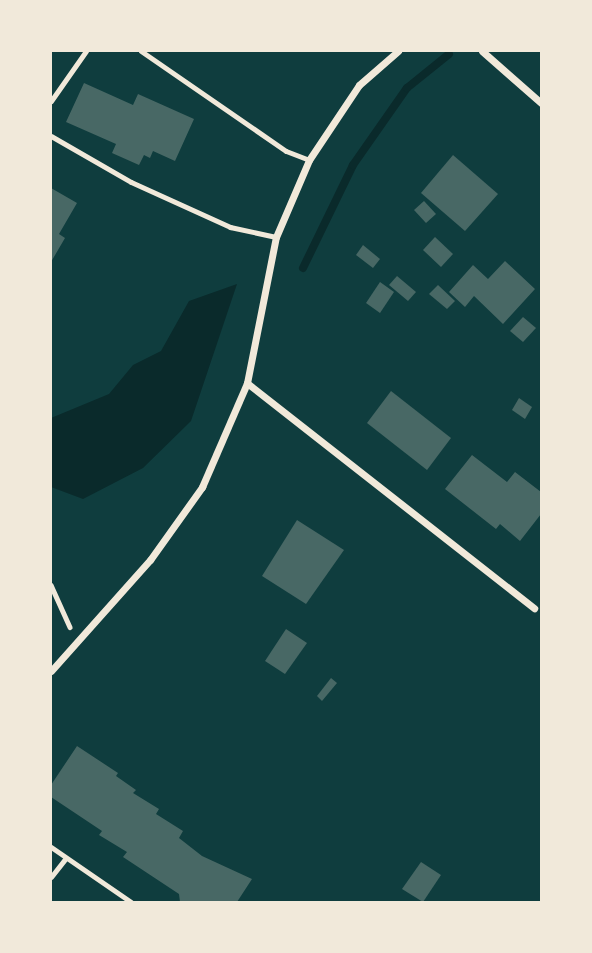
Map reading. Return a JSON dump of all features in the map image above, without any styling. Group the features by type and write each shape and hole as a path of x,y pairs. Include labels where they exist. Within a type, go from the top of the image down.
{"street":[{"path":"51,671 150,560 202,487 247,383 276,237 309,160 359,85 398,51"},
{"path":"482,51 541,103"},
{"path":"247,383 534,608"}],"lane":[{"path":"51,101 86,51"},
{"path":"141,51 286,151 309,160"},
{"path":"51,136 156,193 230,227 276,237"},
{"path":"51,848 131,902"},
{"path":"51,877 66,858"}],"path":[{"path":"51,585 78,643"}],"water":[{"path":"237,284 191,421 143,468 83,499 51,487 51,418 109,394 133,365 161,351 189,301"}],"building":[{"path":"84,83 133,105 138,94 194,119 175,161 153,151 150,158 144,155 139,165 112,153 116,144 66,122"},
{"path":"453,155 498,194 465,231 421,193"},
{"path":"51,188 77,203 59,234 65,238 51,262"},
{"path":"424,201 436,214 426,223 414,210"},
{"path":"435,237 453,254 441,267 423,250"},
{"path":"363,245 380,259 373,268 356,255"},
{"path":"505,261 535,289 503,324 474,296 465,307 449,292 473,265 488,279"},
{"path":"397,276 416,292 408,301 389,285"},
{"path":"380,282 394,292 380,313 366,303"},
{"path":"438,285 455,301 447,309 429,294"},
{"path":"523,317 536,328 523,342 510,331"},
{"path":"391,391 451,438 427,470 367,423"},
{"path":"519,398 532,407 525,419 512,410"},
{"path":"472,455 507,482 515,472 541,492 541,514 520,541 500,524 496,529 445,489"},
{"path":"297,520 344,550 306,604 262,576"},
{"path":"286,629 307,643 285,674 265,661"},
{"path":"331,678 337,683 322,701 317,696"},
{"path":"77,746 118,773 116,776 136,790 133,793 159,809 156,814 183,831 179,838 202,856 252,879 237,902 180,902 179,894 123,857 127,852 99,835 102,831 51,797 51,785"},
{"path":"421,862 441,875 423,902 402,889"}],"waterway":[{"path":"303,268 353,165 407,88 449,54"}]}
